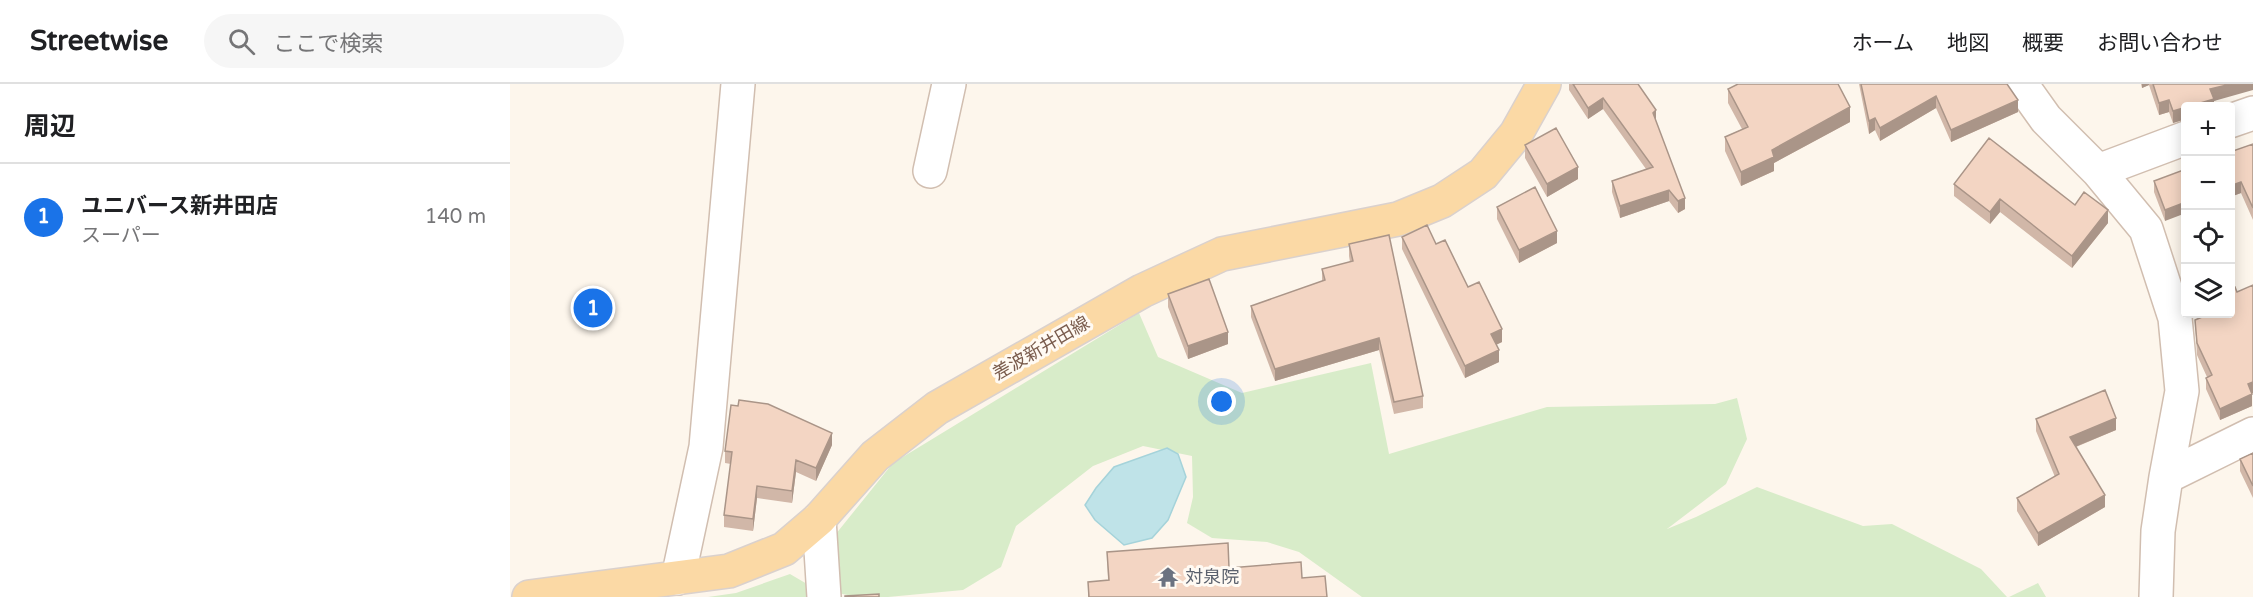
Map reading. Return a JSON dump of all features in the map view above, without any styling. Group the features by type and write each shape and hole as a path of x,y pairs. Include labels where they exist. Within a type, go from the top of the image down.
{"main road":[{"name":"差波新井田線","path":"529,597 729,572 784,549 819,519 875,456 937,408 1142,291 1222,254 1398,219 1442,201 1483,174 1516,134 1544,84"}],"street":[{"path":"678,578 706,447 738,84"},
{"path":"930,171 949,84"},
{"path":"2020,84 2046,119 2098,171 2146,229 2175,318 2182,391 2158,531 2156,597"},
{"path":"2235,119 2253,113"},
{"path":"2098,171 2181,140"},
{"path":"2166,477 2253,434"},
{"path":"819,519 824,597"}],"green space":[{"path":"1139,313 1158,357 1242,393 1371,363 1389,454 1547,407 1715,404 1737,398 1747,439 1726,484 1667,529 1757,487 1863,526 1892,524 1981,569 2007,597 1362,597 1299,552 1267,542 1212,538 1187,523 1193,497 1192,456 1143,446 1093,466 1016,526 1001,567 963,590 888,597 857,597 838,593 835,535 893,463"},
{"path":"790,574 807,584 807,597 708,597 736,593"},
{"path":"2038,583 2046,597 2009,597"}],"water":[{"path":"1167,448 1178,454 1186,477 1168,520 1152,538 1124,545 1095,520 1085,505 1114,467"}],"building":[{"path":"1573,84 1638,84 1656,110 1653,113 1685,198 1678,201 1669,190 1620,206 1612,181 1653,167 1603,98 1588,108"},
{"path":"1738,84 1838,84 1850,107 1772,150 1774,157 1741,172 1725,137 1748,127 1728,89"},
{"path":"1861,84 2007,84 2018,100 1951,130 1936,96 1880,128 1875,118 1869,121"},
{"path":"2153,84 2231,84 2210,89 2214,99 2204,102 2181,102 2181,109 2173,111 2169,100 2159,103"},
{"path":"1556,128 1578,167 1547,184 1525,145"},
{"path":"1989,138 2075,205 2084,192 2108,210 2072,256 2000,199 1990,212 1954,184"},
{"path":"2253,144 2253,208 2241,182 2235,184 2235,150"},
{"path":"2181,171 2181,204 2165,210 2154,181"},
{"path":"1535,187 1557,231 1519,250 1497,207"},
{"path":"1427,225 1436,244 1445,240 1468,287 1479,282 1502,329 1491,334 1499,350 1465,366 1402,237"},
{"path":"1389,235 1423,396 1394,402 1379,338 1275,369 1251,306 1325,280 1322,269 1353,261 1349,244"},
{"path":"1209,279 1228,332 1188,346 1168,294"},
{"path":"2253,285 2253,382 2248,384 2252,394 2220,409 2206,378 2212,375 2197,343 2195,320 2235,318 2235,287 2237,292"},
{"path":"2105,390 2116,418 2070,437 2105,495 2038,533 2017,498 2059,474 2036,419"},
{"path":"739,400 768,404 832,433 816,468 796,460 792,491 757,486 753,519 724,515 732,452 725,451 731,405 738,406"},
{"path":"2253,453 2253,486 2240,459"},
{"path":"1228,543 1229,568 1301,562 1302,578 1325,576 1327,597 1089,597 1088,582 1109,580 1107,552"},
{"path":"879,594 879,597 845,597 845,596"}],"place":[{"name":"ユニバース新井田店","path":"593,308"},
{"name":"対泉院","path":"1168,577"}]}
